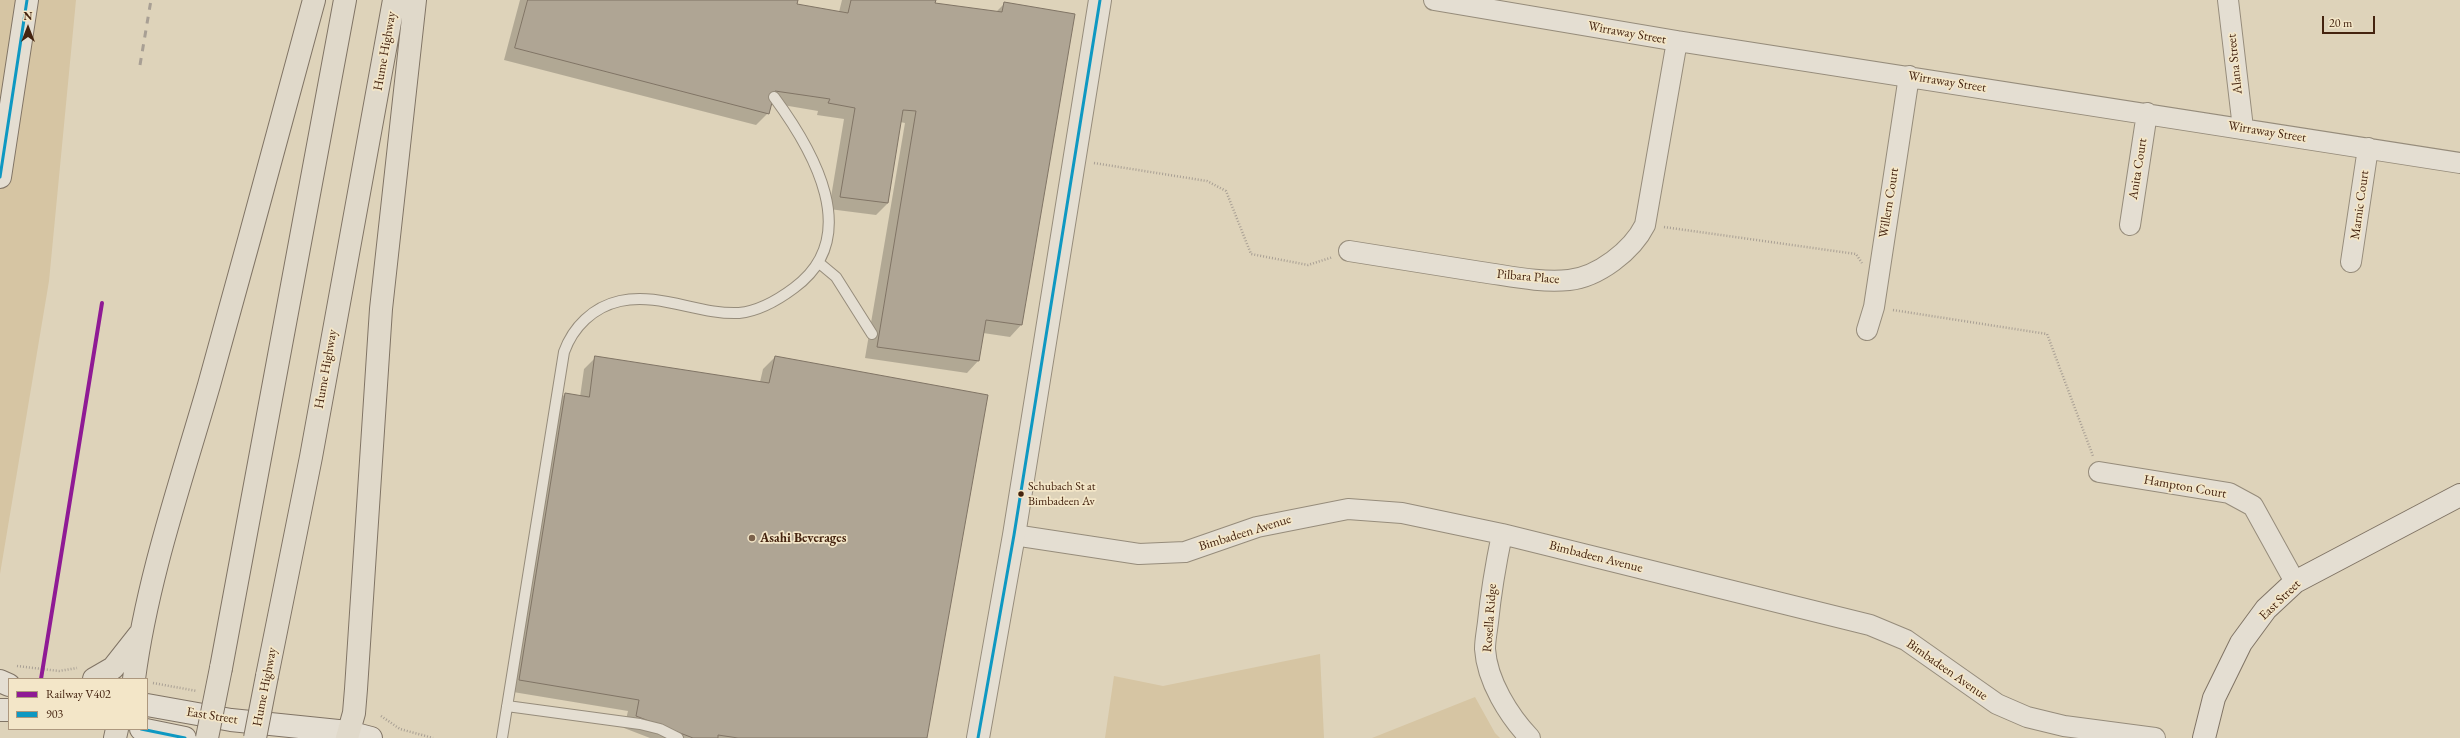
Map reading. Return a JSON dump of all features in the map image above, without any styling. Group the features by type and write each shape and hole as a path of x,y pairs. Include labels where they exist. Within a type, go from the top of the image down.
{"highway":[{"path":"134,678 139,634 314,0"},
{"path":"206,738 221,668 240,555 345,0"},
{"name":"Hume Highway","path":"255,738 311,457 394,0"},
{"path":"348,735 354,713 356,689 381,309 416,0"},
{"path":"88,672 113,668 139,634"}],"main road":[{"path":"0,177 27,0"},
{"path":"978,738 1014,535 1073,160 1100,0"},
{"name":"East Street","path":"2204,738 2214,698 2241,643 2266,609 2295,582 2460,495"},
{"name":"East Street","path":"148,706 231,720 371,738"},
{"name":"East Street","path":"146,730 184,738"}],"street":[{"name":"Wirraway Street","path":"1434,0 1677,41 2460,162"},
{"name":"Alana Street","path":"2228,0 2243,128"},
{"name":"Pilbara Place","path":"1349,251 1536,280 1570,280 1590,275 1608,265 1641,233 1645,225 1677,41"},
{"name":"Willern Court","path":"1867,330 1874,307 1909,76"},
{"name":"Anita Court","path":"2130,225 2147,113"},
{"name":"Marnic Court","path":"2351,262 2368,148"},
{"name":"Hampton Court","path":"2100,472 2229,493 2253,506 2295,582"},
{"name":"Bimbadeen Avenue","path":"1014,535 1138,554 1185,552 1257,527 1348,509 1402,513 1502,534 1870,625 1906,640 1997,704 2027,717 2064,726 2155,738"},
{"name":"Rosella Ridge","path":"1502,534 1491,591 1485,649 1491,676 1499,694 1520,727 1530,738"}],"lane":[{"path":"502,738 564,352 578,326 604,307 635,298 728,312 752,311 780,298 797,286 814,269 818,262 830,230 829,203 797,127 774,97"},
{"path":"818,262 836,277 872,334"},
{"path":"507,706 640,724 660,729 678,738"}],"path":[{"path":"1073,160 1207,181 1218,185 1226,191 1251,254 1308,266 1349,251"},
{"path":"1645,225 1856,254 1877,285"},
{"path":"1874,307 2047,334 2100,472"},
{"path":"6,673 59,671 88,672"},
{"path":"381,716 400,728 433,738"}],"shaded area":[{"path":"0,0 76,0 49,281 0,574"},
{"path":"1320,654 1324,738 1105,738 1114,676 1163,686"},
{"path":"1475,697 1495,733 1500,738 1372,738"}],"building":[{"path":"528,0 798,0 797,4 848,13 851,0 936,0 935,3 1002,12 1004,2 1075,14 1022,325 986,320 979,361 877,347 916,111 903,110 888,203 840,197 855,108 828,103 830,99 775,91 769,114 515,48"},
{"name":"Asahi Beverages","path":"595,356 769,383 775,356 988,395 927,738 738,738 718,735 718,738 693,738 636,716 639,700 519,680 565,393 589,397"}],"railway":[{"path":"140,65 151,0"}],"rail line":[{"name":"V402","path":"41,678 102,303"}],"transit line":[{"name":"903","path":"0,177 27,0"},
{"name":"903","path":"978,738 1014,535 1100,0"},
{"name":"903","path":"146,730 185,738"}],"place":[{"name":"Schubach St at Bimbadeen Av","path":"1021,494"},
{"name":"Asahi Beverages","path":"752,538"}]}
